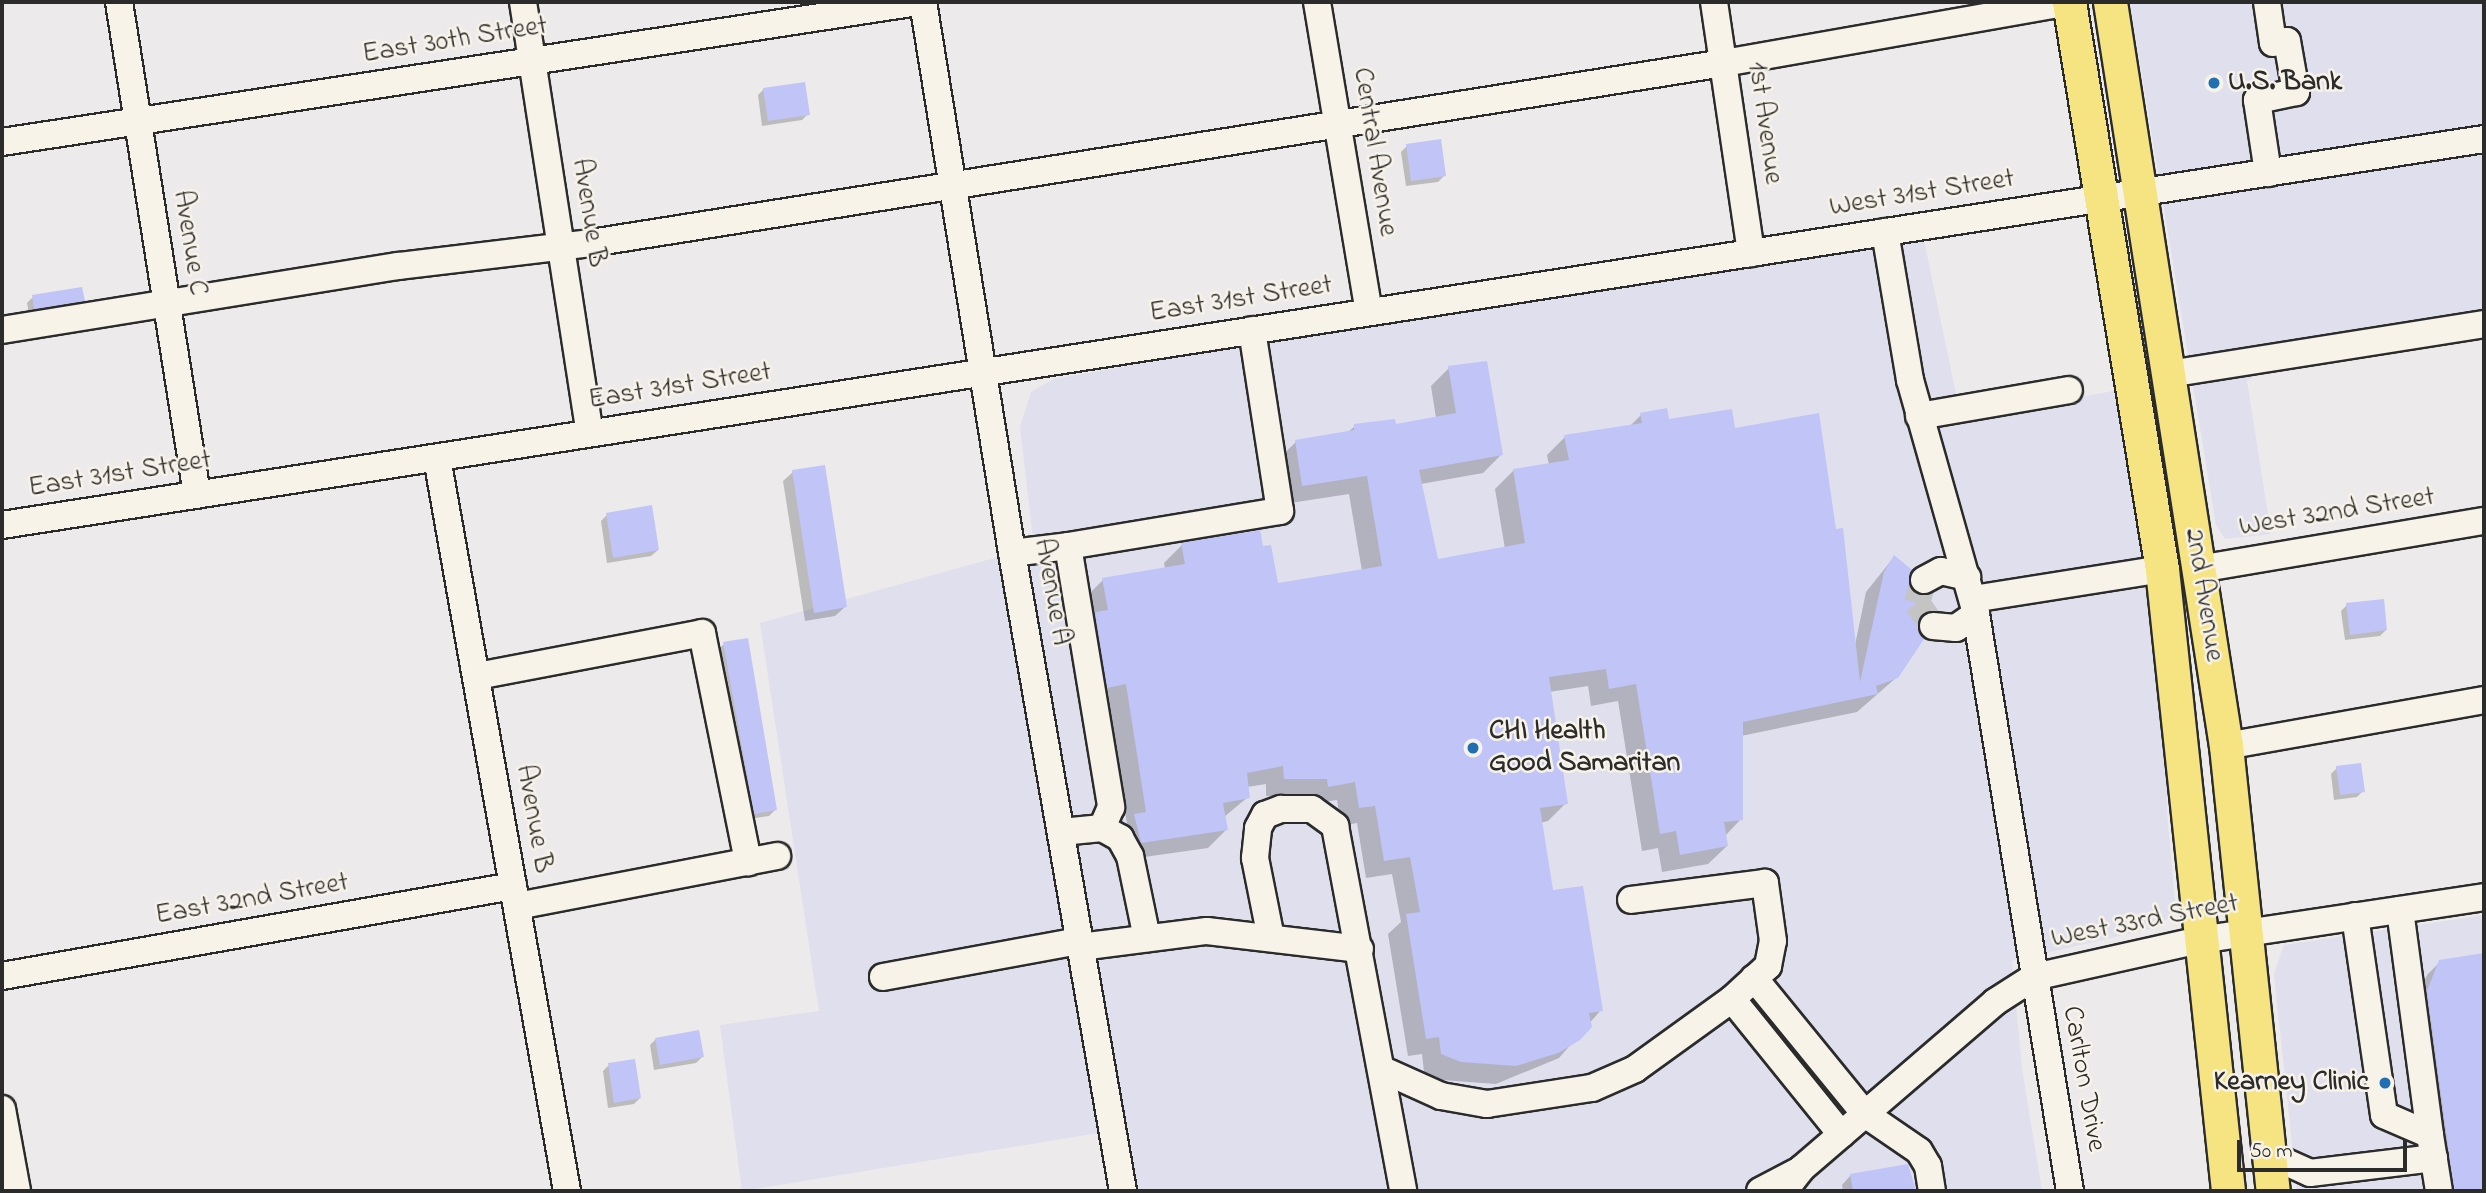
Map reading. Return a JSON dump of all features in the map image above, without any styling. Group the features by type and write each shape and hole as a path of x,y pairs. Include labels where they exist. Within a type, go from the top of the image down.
{"main road":[{"name":"2nd Avenue","path":"2069,2 2099,198 2162,569 2184,749 2200,940 2228,1191"},
{"name":"2nd Avenue","path":"2110,2 2226,746 2243,933 2273,1191"}],"street":[{"name":"Avenue C","path":"119,2 197,495"},
{"name":"Avenue B","path":"523,2 590,433"},
{"name":"East 30th Street","path":"2,142 918,2"},
{"name":"Avenue A","path":"923,2 1012,553 1123,1191"},
{"name":"Central Avenue","path":"1317,2 1369,312"},
{"name":"1st Avenue","path":"1714,2 1751,253"},
{"path":"2,330 398,266 561,246 1724,63 2069,2"},
{"path":"2267,2 2273,43 2287,41 2296,92 2257,100 2268,173"},
{"name":"West 31st Street","path":"1369,312 2484,139"},
{"name":"Carlton Drive","path":"1885,232 1919,416 1972,597 2070,1191"},
{"name":"East 31st Street","path":"2,525 1369,312"},
{"path":"2169,373 2484,324"},
{"path":"1012,553 1280,511 1252,330"},
{"path":"1919,416 2069,390"},
{"name":"Avenue B","path":"437,458 567,1191"},
{"name":"West 32nd Street","path":"2199,569 2484,521"},
{"path":"1068,546 1111,807 1102,828"},
{"path":"1924,580 1941,572 1972,597 2162,569"},
{"path":"1933,626 1956,628 1972,597"},
{"path":"477,676 702,633 748,862"},
{"path":"2226,746 2484,700"},
{"path":"1271,938 1255,858 1258,828 1265,815 1296,806 1325,815 1335,826 1403,1191"},
{"path":"1060,832 1102,828 1119,838 1130,856 1147,938"},
{"name":"East 32nd Street","path":"2,976 776,856"},
{"path":"1381,1069 1441,1096 1487,1104 1555,1096 1592,1088 1635,1069 1731,999 1768,966 1773,941 1765,883 1632,900"},
{"name":"West 33rd Street","path":"1784,1191 1801,1169 1995,1002 2034,977 2102,958 2200,940 2484,897"},
{"path":"2400,910 2439,1191"},
{"path":"2356,916 2384,1115 2432,1146"},
{"path":"883,977 1080,944 1207,931 1360,949"},
{"path":"1754,978 1866,1114 1919,1151 1928,1166 1932,1191"},
{"path":"1731,999 1841,1134"},
{"path":"2,1109 17,1191"},
{"path":"2268,1154 2310,1173 2432,1146"},
{"name":"West 33rd Street","path":"1760,1191 1801,1169"}],"shaded area":[{"path":"2130,2 2484,2 2484,339 2255,375 2247,381 2271,534 2225,539 2216,525"},
{"name":"CHI Health Good Samaritan","path":"1921,226 1961,418 2119,390 2165,683 2167,813 2176,911 2158,927 2012,961 2022,1069 2042,1191 1138,1191 1129,1128 742,1191 720,1025 819,1011 760,623 1034,547 1020,427 1031,392 1054,379"},
{"name":"Kearney Clinic","path":"2484,915 2484,1191 2297,1191 2274,974 2284,945"}],"building":[{"path":"805,82 810,115 768,121 763,88"},
{"path":"1441,139 1446,176 1411,181 1406,144"},
{"path":"82,287 85,301 34,309 32,295"},
{"path":"1487,361 1503,455 1419,470 1438,559 1525,543 1513,469 1569,460 1564,435 1642,423 1640,413 1667,408 1669,419 1732,409 1735,428 1819,413 1836,529 1843,528 1860,682 1884,572 1894,555 1912,570 1910,587 1927,595 1923,609 1928,611 1917,624 1924,639 1898,678 1876,686 1878,694 1743,722 1743,820 1724,822 1728,846 1680,855 1676,831 1660,834 1636,684 1609,689 1606,669 1549,677 1568,804 1540,808 1553,890 1583,886 1603,1011 1589,1013 1592,1027 1580,1040 1558,1053 1516,1066 1461,1062 1441,1054 1439,1037 1426,1039 1406,914 1420,912 1410,857 1384,861 1375,806 1359,808 1355,782 1328,787 1327,779 1284,779 1283,766 1247,773 1250,798 1223,803 1228,830 1141,843 1134,814 1146,812 1126,684 1107,688 1095,612 1108,610 1102,578 1185,564 1181,543 1260,530 1263,546 1271,545 1278,583 1382,566 1367,476 1302,486 1295,440 1354,430 1354,424 1395,419 1396,424 1456,413 1448,366"},
{"path":"825,465 847,607 814,613 792,470"},
{"path":"652,505 659,550 613,558 606,513"},
{"path":"2384,599 2387,630 2350,635 2346,603"},
{"path":"748,638 777,810 754,814 723,642"},
{"path":"2361,763 2365,792 2340,795 2336,766"},
{"name":"Kearney Clinic","path":"2484,953 2484,1191 2454,1191 2427,991 2439,960"},
{"path":"699,1030 704,1057 660,1065 655,1038"},
{"path":"635,1059 641,1098 614,1103 608,1063"},
{"path":"1908,1164 1916,1191 1853,1191 1850,1174"}],"tunnel":[{"path":"1924,580 1917,603 1933,626"}],"place":[{"name":"U.S. Bank","path":"2214,83"},
{"name":"CHI Health Good Samaritan","path":"1473,748"},
{"name":"Kearney Clinic","path":"2385,1083"}]}
